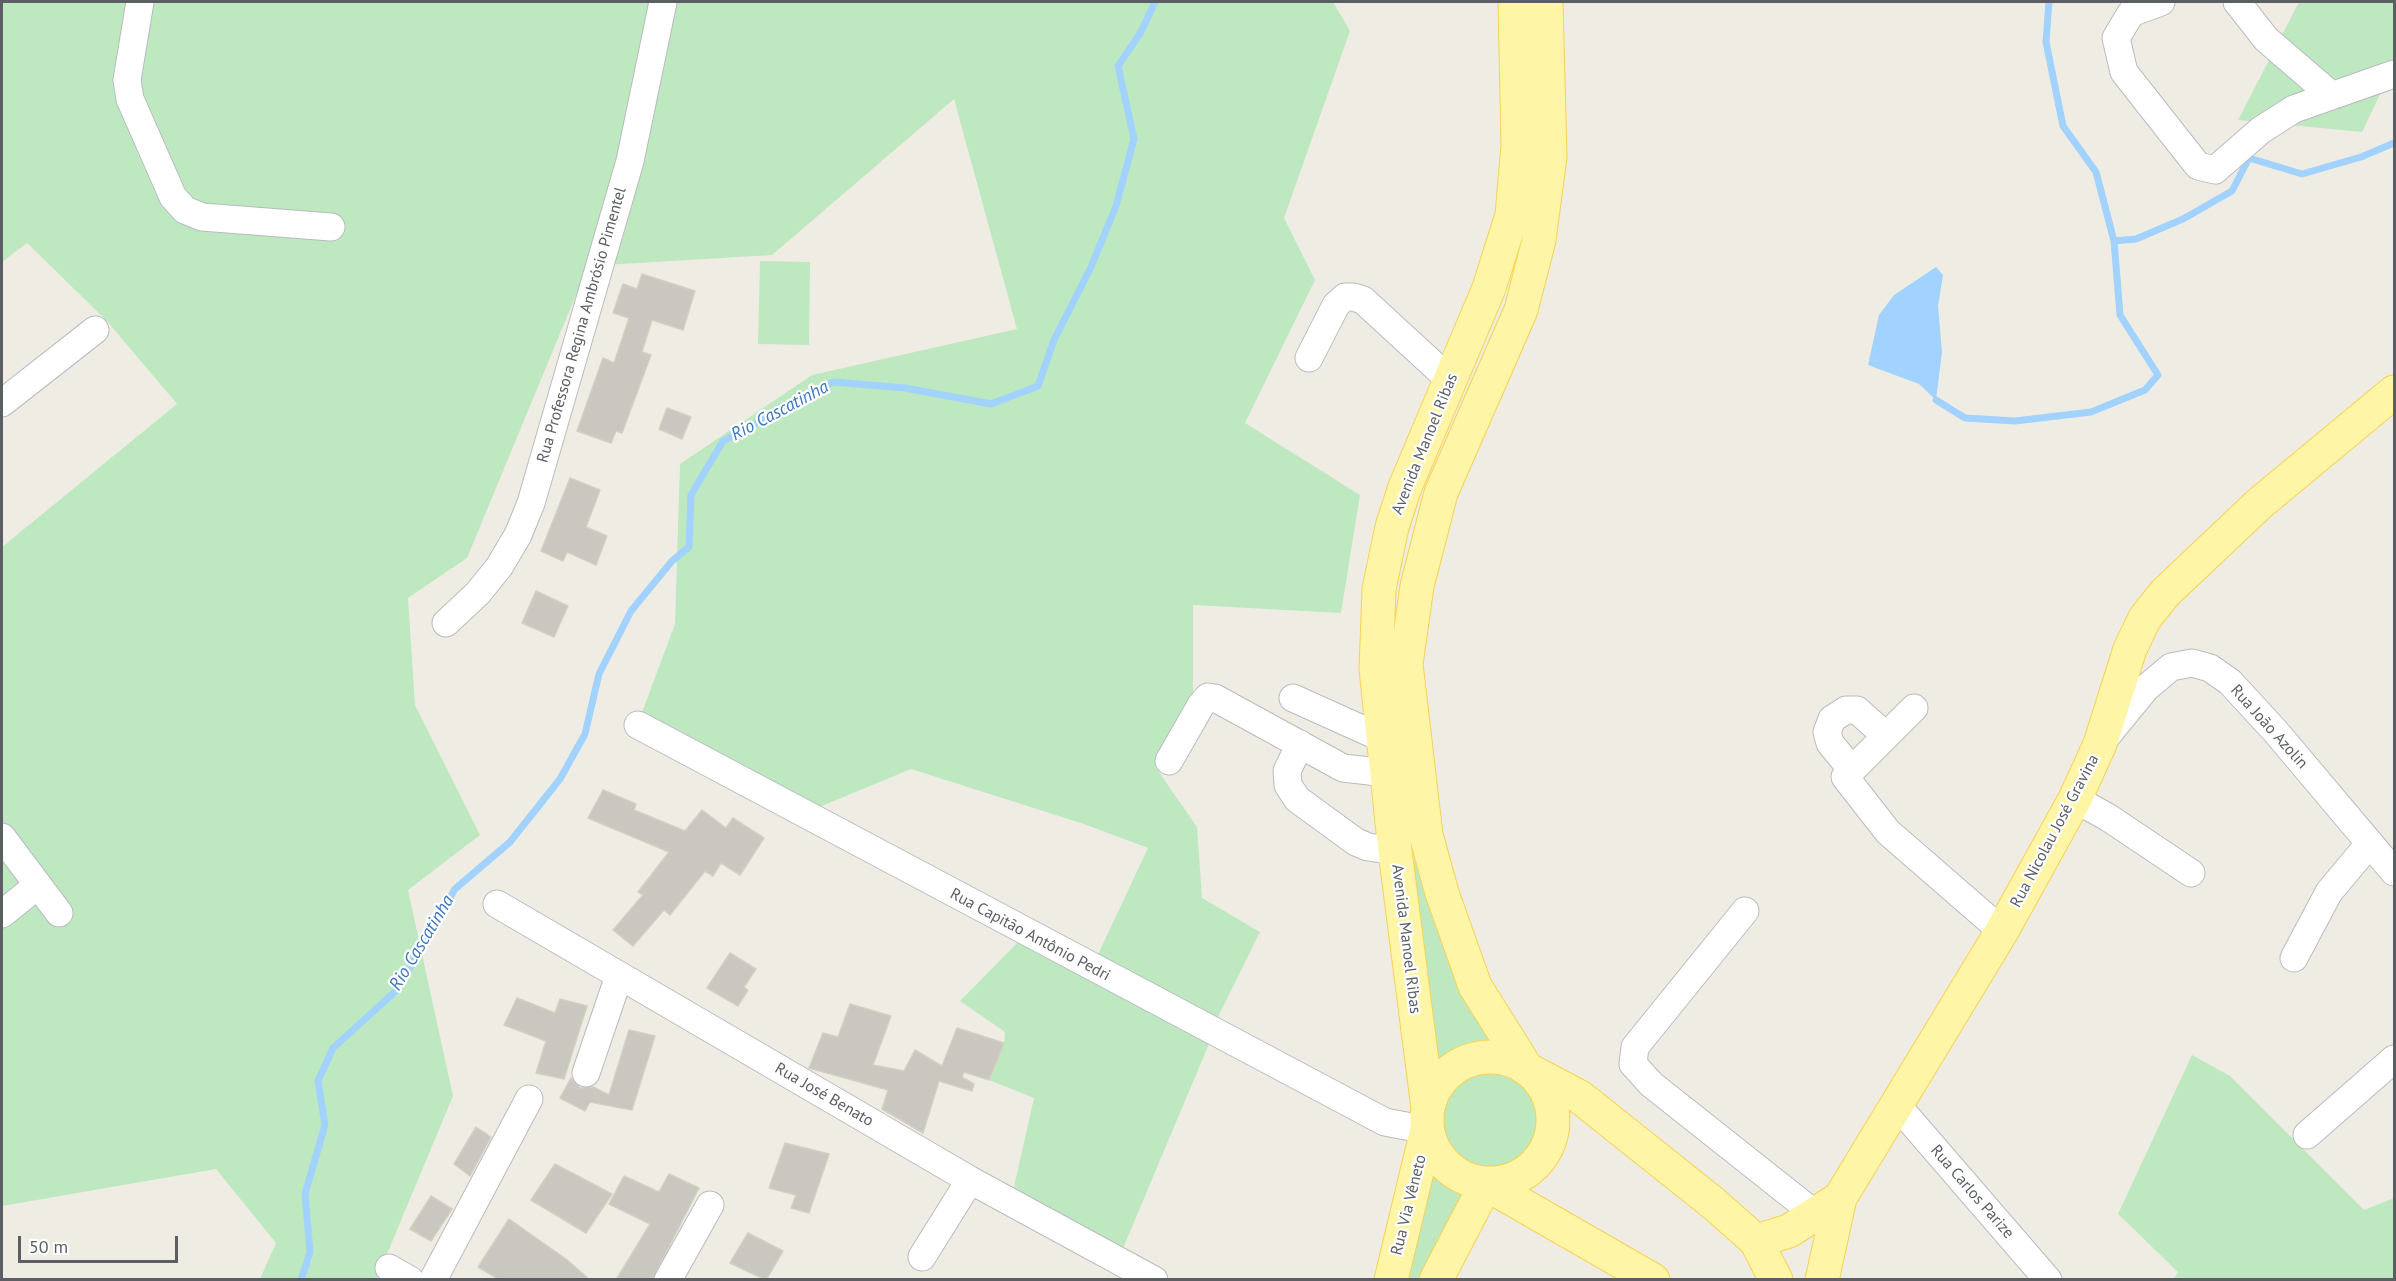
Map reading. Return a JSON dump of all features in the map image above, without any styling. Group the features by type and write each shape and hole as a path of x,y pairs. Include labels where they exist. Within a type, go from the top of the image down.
{"main road":[{"name":"Avenida Manoel Ribas","path":"1428,1119 1395,851 1376,669 1379,589 1392,527 1405,487 1489,288 1512,215 1518,146 1515,2"},
{"name":"Avenida Manoel Ribas","path":"1546,2 1550,157 1539,240 1521,310 1441,493 1417,586 1406,664 1426,835 1460,946 1476,986 1527,1069 1580,1097"},
{"name":"Rua Nicolau José Gravina","path":"1756,1241 1789,1231 1828,1206 1896,1104 2002,931 2075,799 2100,744 2130,649 2145,618 2165,593 2259,504 2394,392"},
{"name":"Avenida Manoel Ribas","path":"1494,1017 1580,1097 1713,1203 1756,1241 1776,1280"},
{"path":"1485,1184 1506,1182 1525,1174 1540,1160 1550,1143 1554,1122 1551,1102 1542,1084 1527,1069 1508,1059 1487,1057 1467,1061 1449,1072 1435,1089 1428,1119 1434,1150 1447,1167 1465,1178 1485,1184 1653,1280"},
{"name":"Rua Via Vêneto","path":"1391,1280 1428,1119"},
{"path":"1436,1280 1485,1184"},
{"name":"Rua Nicolau José Gravina","path":"1822,1280 1828,1206"}],"street":[{"path":"140,2 127,80 130,99 173,197 185,210 202,217 331,227"},
{"name":"Rua Professora Regina Ambrósio Pimentel","path":"446,623 478,593 499,567 518,535 531,503 630,161 663,2"},
{"path":"2161,2 2131,13 2116,38 2124,72 2198,166 2215,170 2261,130 2294,109 2394,74"},
{"path":"2237,2 2266,39 2331,95"},
{"path":"1310,358 1336,305 1345,297 1353,297 1363,300 1450,380"},
{"path":"2,403 95,330"},
{"name":"Rua João Azolin","path":"2100,744 2146,688 2171,667 2192,663 2210,668 2230,682 2276,732 2394,872"},
{"path":"1169,761 1208,697 1215,698 1343,768 1387,773"},
{"path":"1293,698 1384,740"},
{"path":"1914,708 1845,777 1888,832 2002,931"},
{"path":"1852,770 1830,743 1827,732 1832,719 1846,710 1857,710 1886,736"},
{"name":"Rua Capitão Antônio Pedri","path":"638,725 1385,1122 1428,1119"},
{"path":"1300,744 1287,771 1288,785 1297,799 1356,842 1368,847 1395,851"},
{"path":"2075,799 2109,818 2191,873"},
{"path":"2,837 59,913"},
{"path":"2294,958 2329,892 2370,843"},
{"path":"2,914 38,885"},
{"name":"Rua José Benato","path":"497,904 970,1180 1154,1280"},
{"path":"1745,911 1635,1047 1633,1064 1651,1084 1828,1206"},
{"path":"586,1073 619,976"},
{"path":"2307,1135 2394,1059"},
{"path":"433,1280 529,1099"},
{"name":"Rua Carlos Parize","path":"1896,1104 2048,1280"},
{"path":"922,1257 970,1180"},
{"path":"668,1280 710,1205"}],"green space":[{"path":"2,2 1333,2 1350,31 1284,218 1315,280 1245,423 1360,495 1341,613 1193,605 1193,697 1156,768 1197,827 1202,898 1260,932 1212,1029 1093,965 1148,848 1084,824 911,769 805,813 638,723 675,624 680,464 812,375 1017,329 954,99 772,255 588,266 467,558 408,598 415,705 480,835 408,890 453,1096 377,1278 379,1279 260,1279 276,1243 216,1169 2,1206 2,547 177,404 107,321 27,243 2,262"},
{"path":"2299,2 2394,2 2394,65 2362,132 2238,120"},
{"path":"760,261 810,262 809,345 758,344"},
{"path":"1418,861 1511,1052 1492,1047 1474,1047 1455,1056 1431,1078 1411,864"},
{"path":"1022,938 1211,1039 1121,1253 1014,1187 1034,1098 989,1080 1004,1043 1005,1032 960,1001"},
{"path":"2192,1055 2230,1076 2364,1210 2394,1198 2394,1279 2174,1279 2178,1272 2118,1214"},
{"path":"1490,1071 1500,1072 1517,1079 1531,1093 1538,1110 1538,1130 1531,1147 1517,1161 1500,1168 1490,1169 1480,1168 1463,1161 1449,1147 1442,1130 1441,1120 1442,1110 1449,1093 1463,1079 1480,1072"},
{"path":"1433,1161 1476,1194 1421,1279 1398,1280"}],"water":[{"path":"1936,267 1943,275 1938,306 1942,352 1936,400 1919,384 1868,365 1879,315 1894,295"}],"building":[{"path":"642,274 695,291 683,330 652,320 642,352 651,355 622,433 616,431 611,443 577,431 603,358 614,363 629,318 613,313 623,284 637,289"},
{"path":"667,408 691,417 682,439 659,429"},
{"path":"570,478 600,490 586,527 607,536 596,565 567,552 563,561 541,551"},
{"path":"536,591 568,606 554,637 522,623"},
{"path":"603,790 636,804 634,810 685,831 702,810 726,828 733,818 764,838 740,875 721,863 713,876 705,871 670,915 664,910 633,946 613,930 643,895 638,892 669,852 588,818"},
{"path":"730,953 756,969 744,987 748,990 738,1006 707,988"},
{"path":"517,998 555,1013 560,999 587,1006 564,1079 536,1073 546,1041 504,1025"},
{"path":"850,1004 891,1016 873,1065 904,1071 915,1050 942,1066 957,1028 1004,1043 989,1080 964,1072 962,1077 974,1084 972,1091 939,1081 923,1133 882,1109 888,1090 809,1068 823,1033 838,1037"},
{"path":"629,1030 655,1036 632,1110 590,1102 585,1111 560,1098 571,1078 580,1088 593,1087 609,1095"},
{"path":"476,1127 491,1137 470,1176 454,1164"},
{"path":"785,1143 829,1154 809,1213 791,1208 796,1195 769,1188"},
{"path":"555,1164 612,1194 586,1233 531,1200"},
{"path":"669,1174 699,1188 652,1280 616,1280 650,1224 609,1204 624,1176 659,1192"},
{"path":"431,1196 452,1209 431,1241 410,1229"},
{"path":"509,1219 566,1259 590,1280 500,1280 478,1267"},
{"path":"748,1233 783,1251 766,1280 730,1263"}],"waterway":[{"name":"Rio Cascatinha","path":"301,1280 310,1252 305,1194 325,1125 318,1081 333,1048 397,990 455,889 510,842 560,779 585,734 599,674 631,611 672,561 689,547 691,495 723,441 833,382 905,388 991,404 1038,386 1054,340 1091,267 1116,206 1134,139 1118,66 1141,32 1155,2"},
{"path":"2049,2 2046,42 2063,126 2096,172 2114,241 2136,239 2183,219 2232,191 2249,158 2302,174 2361,157 2394,143"},
{"path":"1936,400 1965,418 2015,421 2091,412 2145,390 2158,375 2120,315 2114,241"}]}
